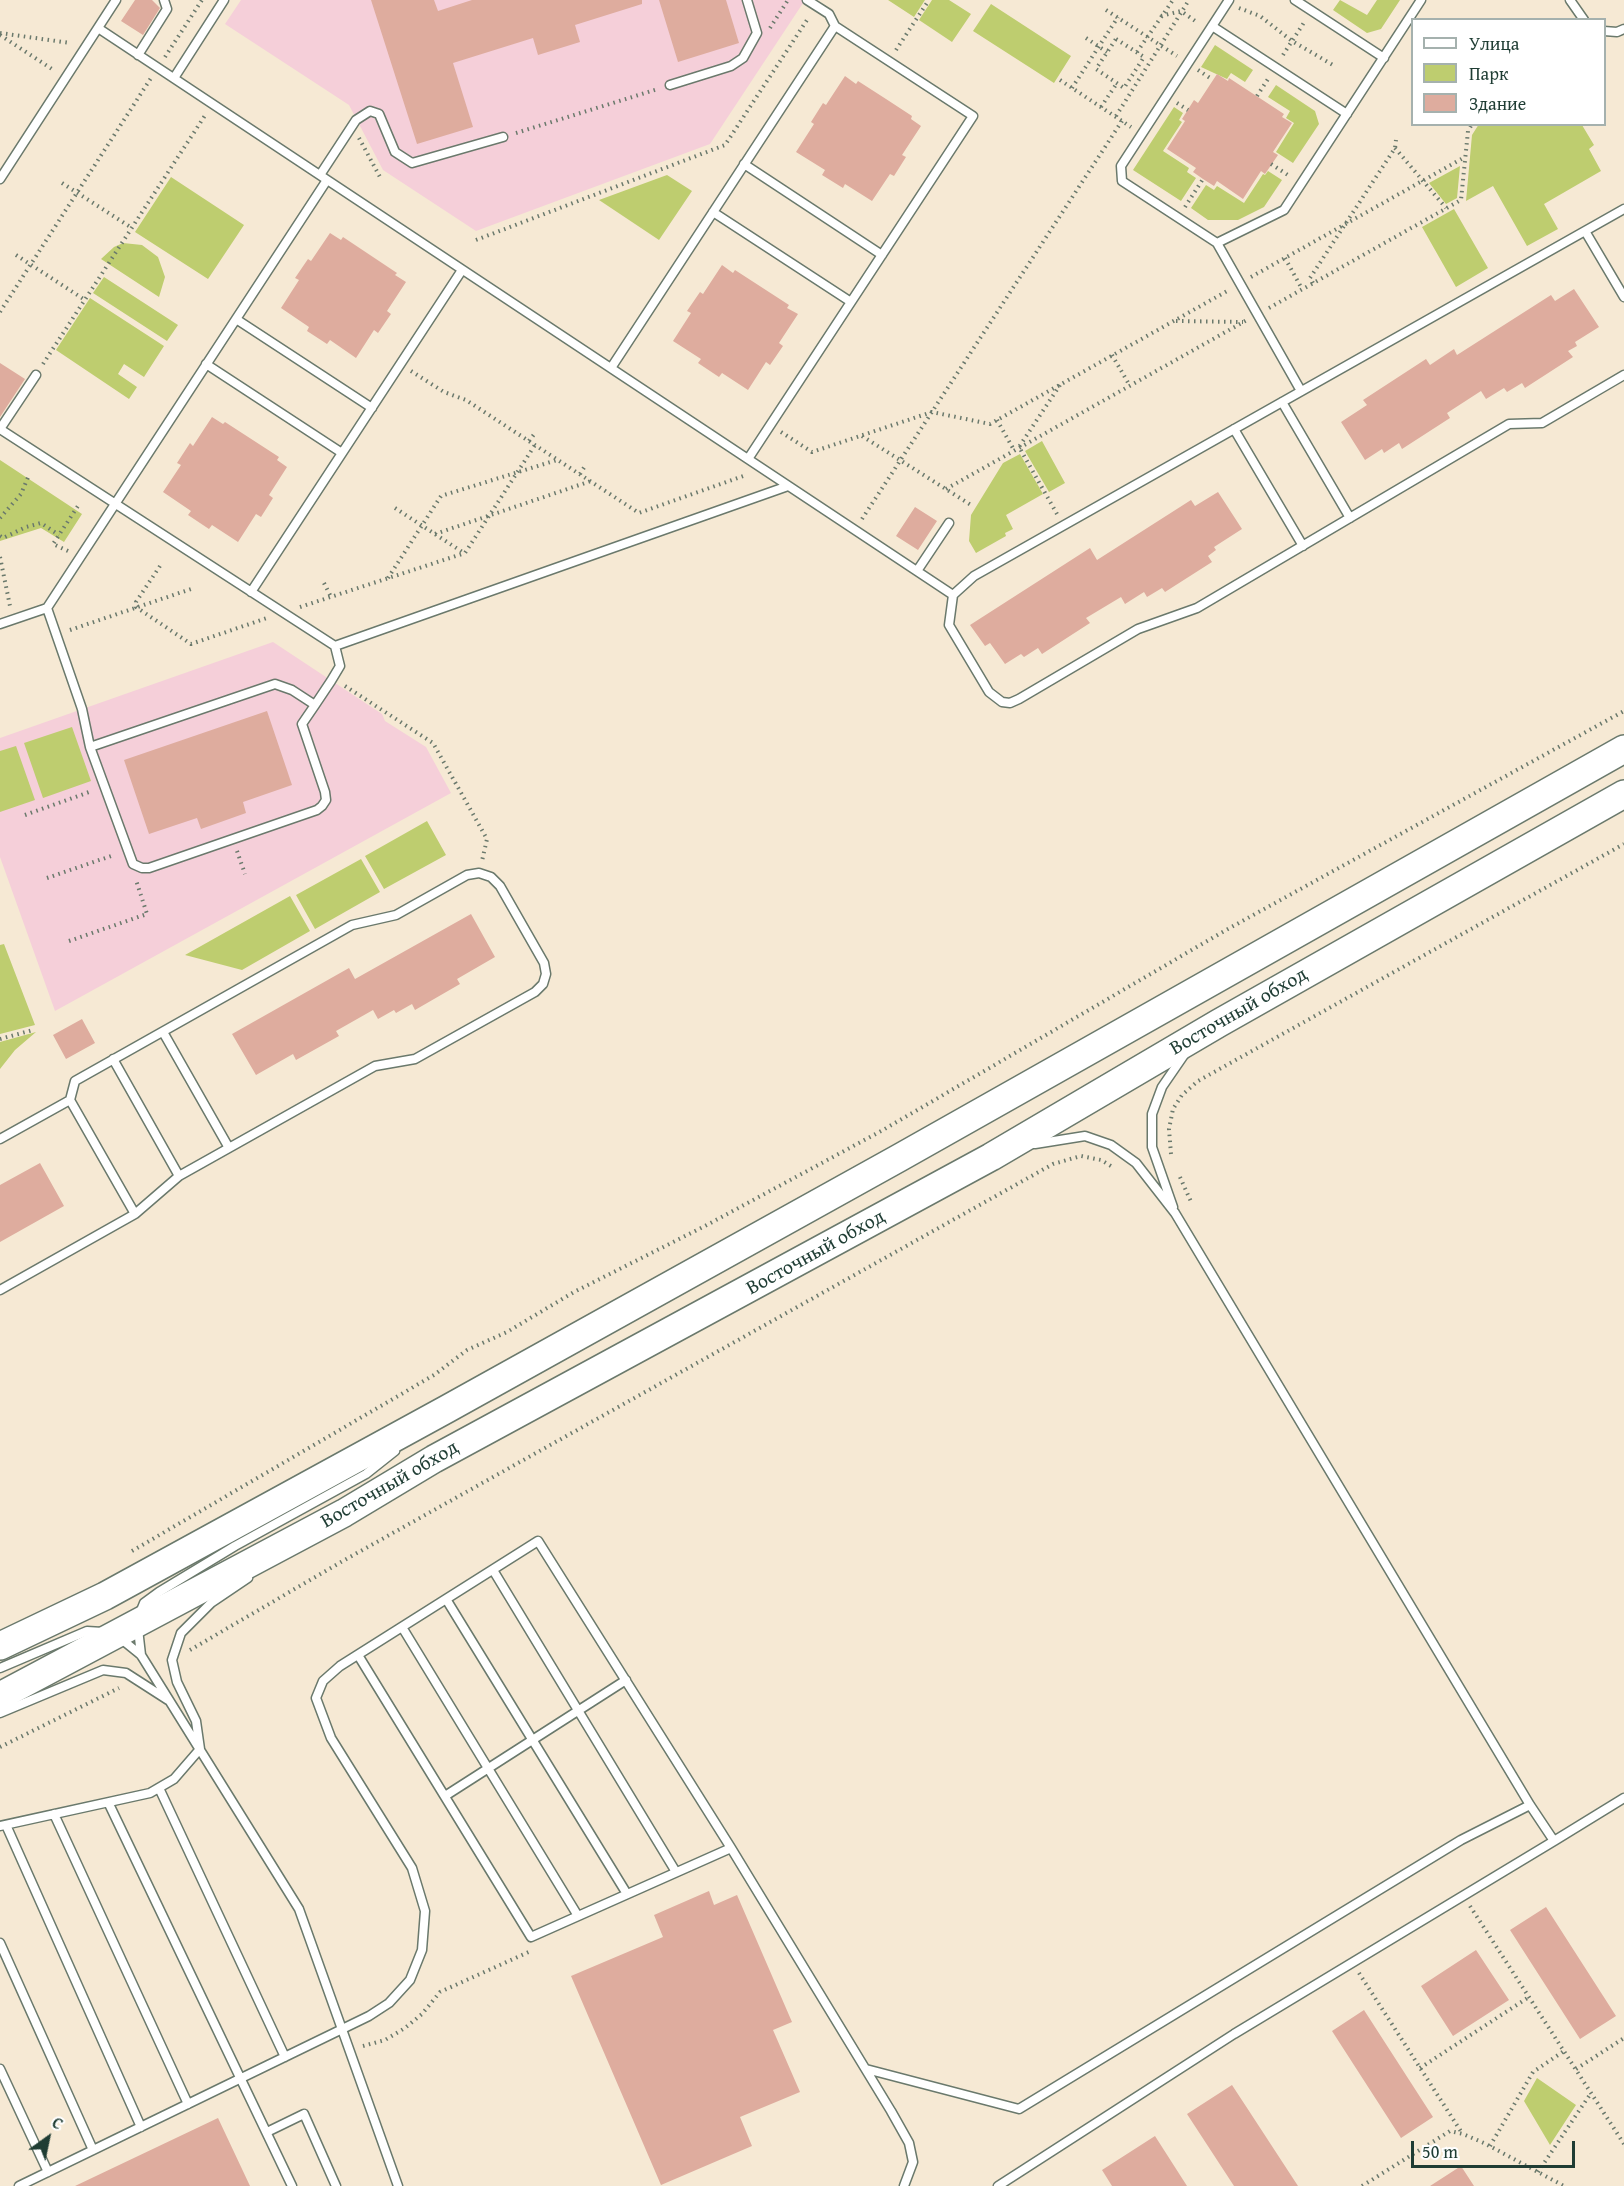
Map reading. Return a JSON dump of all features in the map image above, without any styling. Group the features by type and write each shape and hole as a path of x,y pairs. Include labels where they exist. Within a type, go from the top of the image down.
{"main road":[{"name":"Восточный обход","path":"0,1646 105,1596 447,1408 1624,749"},
{"name":"Восточный обход","path":"0,1696 344,1512 434,1460 991,1157 1219,1023 1624,794"}],"lane":[{"path":"0,179 116,0"},
{"path":"138,55 167,9 164,0"},
{"path":"174,78 225,0"},
{"path":"670,85 737,63 756,39 756,26 747,0"},
{"path":"748,459 973,116 835,26 829,14 807,0"},
{"path":"1295,0 1384,58"},
{"path":"1217,243 1284,210 1421,0"},
{"path":"1570,0 1583,18"},
{"path":"1228,2 1121,166 1122,181 1217,243 1301,391"},
{"path":"611,368 835,26"},
{"path":"98,28 953,595"},
{"path":"1211,28 1347,114"},
{"path":"1606,31 1617,33 1624,30"},
{"path":"0,624 47,608 236,319 352,126 365,113 375,111 381,118 391,147 412,163 503,137"},
{"path":"744,164 882,255"},
{"path":"1624,209 974,576 953,595 950,625 989,692 995,699 1010,703 1138,629 1197,608 1509,424 1542,423 1624,375"},
{"path":"713,212 851,302"},
{"path":"1585,231 1624,297"},
{"path":"251,592 462,270"},
{"path":"236,319 372,408"},
{"path":"206,364 342,453"},
{"path":"36,375 0,429 335,646 340,666 302,724 326,792 326,800 317,810 233,839 142,868 133,864 126,851 90,747 82,710 47,608"},
{"path":"1282,402 1350,518"},
{"path":"1234,429 1303,546"},
{"path":"335,646 788,486"},
{"path":"917,571 949,523"},
{"path":"90,747 275,684 292,690 315,705"},
{"path":"0,1290 135,1214 179,1176 375,1066 415,1059 535,992 543,984 546,974 544,963 500,886 491,877 479,873 467,875 396,915 352,925 75,1081 70,1100 135,1214"},
{"path":"1175,1213 1152,1147 1152,1114 1162,1087 1182,1057 1219,1023"},
{"path":"163,1032 229,1148"},
{"path":"113,1059 179,1176"},
{"path":"0,1139 70,1100"},
{"path":"991,1157 1050,1139 1085,1136 1111,1145 1136,1163 1175,1213 1530,1805 1554,1841"},
{"path":"0,1668 87,1631 126,1627 144,1603 159,1592 235,1546 366,1474 447,1408"},
{"path":"270,1563 344,1512"},
{"path":"19,2186 343,2029 389,2003 410,1980 422,1950 425,1911 412,1868 331,1738 316,1698 323,1681 358,1655 538,1541 731,1848 909,2143 913,2162 904,2186"},
{"path":"141,2127 3,1825 109,1804 150,1793 174,1779 200,1749 196,1721 177,1682 172,1660 181,1633 211,1603 260,1570"},
{"path":"493,1570 676,1872"},
{"path":"446,1599 627,1894"},
{"path":"126,1627 141,1655 299,1909 398,2186"},
{"path":"126,1627 141,1655"},
{"path":"402,1627 578,1916"},
{"path":"358,1655 531,1937 731,1848"},
{"path":"0,1713 102,1670 126,1673 170,1701"},
{"path":"445,1796 626,1680"},
{"path":"159,1788 285,2057"},
{"path":"998,2186 1234,2034 1624,1798"},
{"path":"109,1804 292,2186"},
{"path":"866,2069 1019,2109 1461,1840 1530,1805"},
{"path":"54,1814 188,2104"},
{"path":"0,1943 93,2150"},
{"path":"0,2069 48,2172"},
{"path":"267,2132 304,2114 336,2186"}],"path":[{"path":"0,312 202,0"},
{"path":"756,39 766,34 788,0"},
{"path":"889,61 929,0"},
{"path":"1137,52 1173,0"},
{"path":"1116,116 1189,0"},
{"path":"1228,2 1260,16 1292,41 1333,65"},
{"path":"476,240 725,145 816,6"},
{"path":"1106,9 1213,80"},
{"path":"1160,16 1181,11 1211,28"},
{"path":"1275,67 1312,11"},
{"path":"1072,88 1118,17"},
{"path":"0,34 65,78"},
{"path":"0,34 70,43"},
{"path":"1086,38 1107,52"},
{"path":"1116,39 1137,52 1144,57 1124,88 1096,69 1116,39"},
{"path":"1136,70 1143,75"},
{"path":"1060,80 1142,134"},
{"path":"1101,107 1117,83"},
{"path":"503,137 670,85"},
{"path":"1257,96 1262,88"},
{"path":"36,375 213,104"},
{"path":"855,530 1122,121"},
{"path":"352,126 380,177"},
{"path":"946,489 1461,200 1468,131 1471,126"},
{"path":"1313,283 1310,278 1395,148 1396,140"},
{"path":"1395,148 1446,208"},
{"path":"771,425 812,452 932,412 990,424 1465,157"},
{"path":"1271,164 1301,184"},
{"path":"1178,218 1203,179"},
{"path":"62,183 132,228"},
{"path":"16,255 85,300"},
{"path":"1285,258 1302,289"},
{"path":"1174,321 1244,322"},
{"path":"1112,355 1130,386"},
{"path":"400,364 444,392 465,400 639,513 764,469"},
{"path":"1020,448 1061,384"},
{"path":"997,420 1014,450"},
{"path":"529,441 535,433"},
{"path":"862,436 971,505"},
{"path":"136,608 191,644 465,553 535,445"},
{"path":"1020,448 1064,525"},
{"path":"387,579 441,496 557,460"},
{"path":"580,474 585,466"},
{"path":"0,518 21,494 29,475"},
{"path":"435,534 591,481"},
{"path":"78,506 53,544 63,551 84,552"},
{"path":"395,507 465,553"},
{"path":"0,536 3,538 26,526 41,523 59,535"},
{"path":"0,557 12,603 7,610"},
{"path":"136,608 136,602 160,566"},
{"path":"324,583 331,597"},
{"path":"69,631 194,588"},
{"path":"344,685 433,743 487,839 479,873"},
{"path":"122,1557 434,1375 467,1350 507,1332 574,1292 705,1226 883,1130 1226,930 1624,711"},
{"path":"26,814 105,787"},
{"path":"233,839 245,874"},
{"path":"1172,1158 1168,1129 1173,1109 1182,1095 1198,1081 1624,844"},
{"path":"47,878 126,851"},
{"path":"69,941 147,914 135,881 142,868"},
{"path":"0,1039 33,1030"},
{"path":"184,1654 373,1545 1053,1164 1081,1156 1101,1160 1116,1168"},
{"path":"1176,1167 1192,1204"},
{"path":"0,1747 120,1687"},
{"path":"1463,1895 1624,2144"},
{"path":"1352,1963 1462,2134"},
{"path":"364,2046 385,2040 405,2028 422,2014 440,1992"},
{"path":"1420,2068 1530,1997"},
{"path":"1576,2069 1624,2038"},
{"path":"1490,2146 1533,2072 1564,2051"},
{"path":"1538,2172 1591,2093"},
{"path":"1362,2186 1445,2132 1462,2134 1490,2146 1564,2186"}],"shaded area":[{"path":"241,0 805,0 710,144 476,231 383,170 349,105 225,24"},
{"path":"273,642 382,714 385,721 426,747 451,793 55,1011 0,857 0,738"}],"green space":[{"path":"888,0 925,0 914,17"},
{"path":"932,0 949,0 971,14 952,42 919,20"},
{"path":"1340,0 1367,15 1377,0 1400,0 1381,29 1367,33 1333,10"},
{"path":"991,4 1071,56 1054,83 973,31"},
{"path":"1215,45 1253,70 1245,82 1231,73 1227,79 1201,67"},
{"path":"1276,85 1315,111 1319,124 1293,163 1276,152 1294,123 1286,118 1290,111 1268,97"},
{"path":"1174,107 1183,113 1179,120 1182,122 1163,151 1189,168 1187,172 1196,178 1181,201 1133,170"},
{"path":"1478,126 1583,126 1594,145 1589,149 1601,171 1544,204 1558,229 1527,246 1493,186 1466,201 1472,135"},
{"path":"1460,166 1457,198 1446,204 1429,183"},
{"path":"1268,171 1282,180 1264,207 1238,220 1208,220 1191,208 1206,185 1214,190 1217,186 1244,203 1263,174 1265,175"},
{"path":"667,175 692,191 659,240 599,200"},
{"path":"171,177 244,225 208,279 135,232"},
{"path":"1454,209 1488,268 1456,287 1422,227"},
{"path":"123,243 142,245 158,257 165,277 159,297 101,259 114,247"},
{"path":"104,277 178,325 167,341 93,293"},
{"path":"90,298 164,346 144,377 124,364 118,374 137,387 129,399 56,350"},
{"path":"1042,441 1065,483 1049,492 1025,451"},
{"path":"1020,454 1043,494 1006,515 1013,529 1005,533 1006,536 976,553 969,541 971,515 1003,463"},
{"path":"0,460 82,514 64,542 41,528 0,541"},
{"path":"72,727 91,781 43,798 24,743"},
{"path":"16,746 35,800 0,812 0,751"},
{"path":"427,821 446,855 384,889 365,856"},
{"path":"361,859 380,892 315,929 296,895"},
{"path":"290,896 310,931 242,970 185,955"},
{"path":"4,944 35,1025 0,1034 0,945"},
{"path":"36,1032 15,1050 0,1069 0,1042"},
{"path":"1537,2078 1576,2105 1550,2145 1524,2101"}],"building":[{"path":"135,0 152,0 160,8 143,35 121,21"},
{"path":"371,0 434,0 438,11 472,0 642,0 642,4 575,25 580,42 538,55 533,38 453,63 473,127 417,144"},
{"path":"659,0 726,0 739,43 678,62"},
{"path":"1217,74 1228,81 1229,78 1284,114 1282,117 1292,123 1273,152 1278,155 1265,174 1261,171 1243,199 1217,181 1214,186 1203,179 1193,172 1196,168 1167,149 1185,121 1182,119 1194,100 1198,103"},
{"path":"845,76 856,84 858,81 912,116 911,119 921,126 902,155 906,157 894,176 890,174 872,201 845,184 843,188 822,175 825,170 796,152 814,124 811,122 823,103 826,105"},
{"path":"330,233 341,240 343,237 397,273 395,275 406,282 387,311 391,314 378,333 374,330 356,358 330,340 327,344 307,331 309,327 281,308 299,280 295,278 308,259 311,261"},
{"path":"722,265 733,273 735,270 789,305 787,308 798,314 779,343 783,346 770,365 766,362 748,390 722,373 719,377 698,363 701,359 673,341 691,313 687,311 700,292 703,294"},
{"path":"1574,289 1599,327 1575,342 1577,346 1568,351 1573,357 1525,388 1522,383 1507,392 1504,388 1486,399 1481,391 1447,413 1450,418 1402,449 1399,443 1384,453 1382,449 1365,460 1341,422 1367,405 1363,400 1426,359 1430,365 1454,349 1457,355 1551,295 1555,301"},
{"path":"0,363 25,379 0,417"},
{"path":"212,417 223,424 225,422 279,457 277,460 287,467 269,495 273,498 261,517 256,514 238,542 212,525 209,529 188,515 191,511 163,492 181,465 177,463 190,443 193,446"},
{"path":"1218,492 1242,529 1214,547 1216,550 1208,556 1212,562 1165,592 1162,588 1147,597 1144,592 1125,604 1121,597 1086,618 1090,623 1042,654 1038,648 1024,657 1021,654 1005,664 990,643 985,646 970,625 1090,548 1097,560 1191,500 1195,506"},
{"path":"915,507 937,521 918,550 896,536"},
{"path":"267,711 292,785 243,802 246,813 201,829 197,818 149,834 124,760"},
{"path":"471,914 495,957 457,979 460,984 415,1010 412,1004 378,1019 373,1010 336,1031 339,1036 296,1060 293,1054 256,1075 232,1034 349,968 355,979"},
{"path":"82,1019 95,1043 66,1059 53,1035"},
{"path":"40,1163 64,1206 0,1242 0,1185"},
{"path":"709,1891 714,1905 737,1895 792,2022 773,2030 800,2092 740,2117 752,2146 661,2185 571,1976 663,1937 654,1915"},
{"path":"1546,1907 1616,2016 1580,2039 1510,1930"},
{"path":"1476,1950 1509,2000 1453,2036 1421,1986"},
{"path":"1364,2010 1433,2117 1401,2138 1332,2031"},
{"path":"1232,2085 1298,2186 1234,2186 1187,2114"},
{"path":"218,2118 250,2186 75,2186"},
{"path":"1155,2136 1187,2186 1112,2186 1102,2170"},
{"path":"1461,2166 1474,2186 1430,2186"}]}
